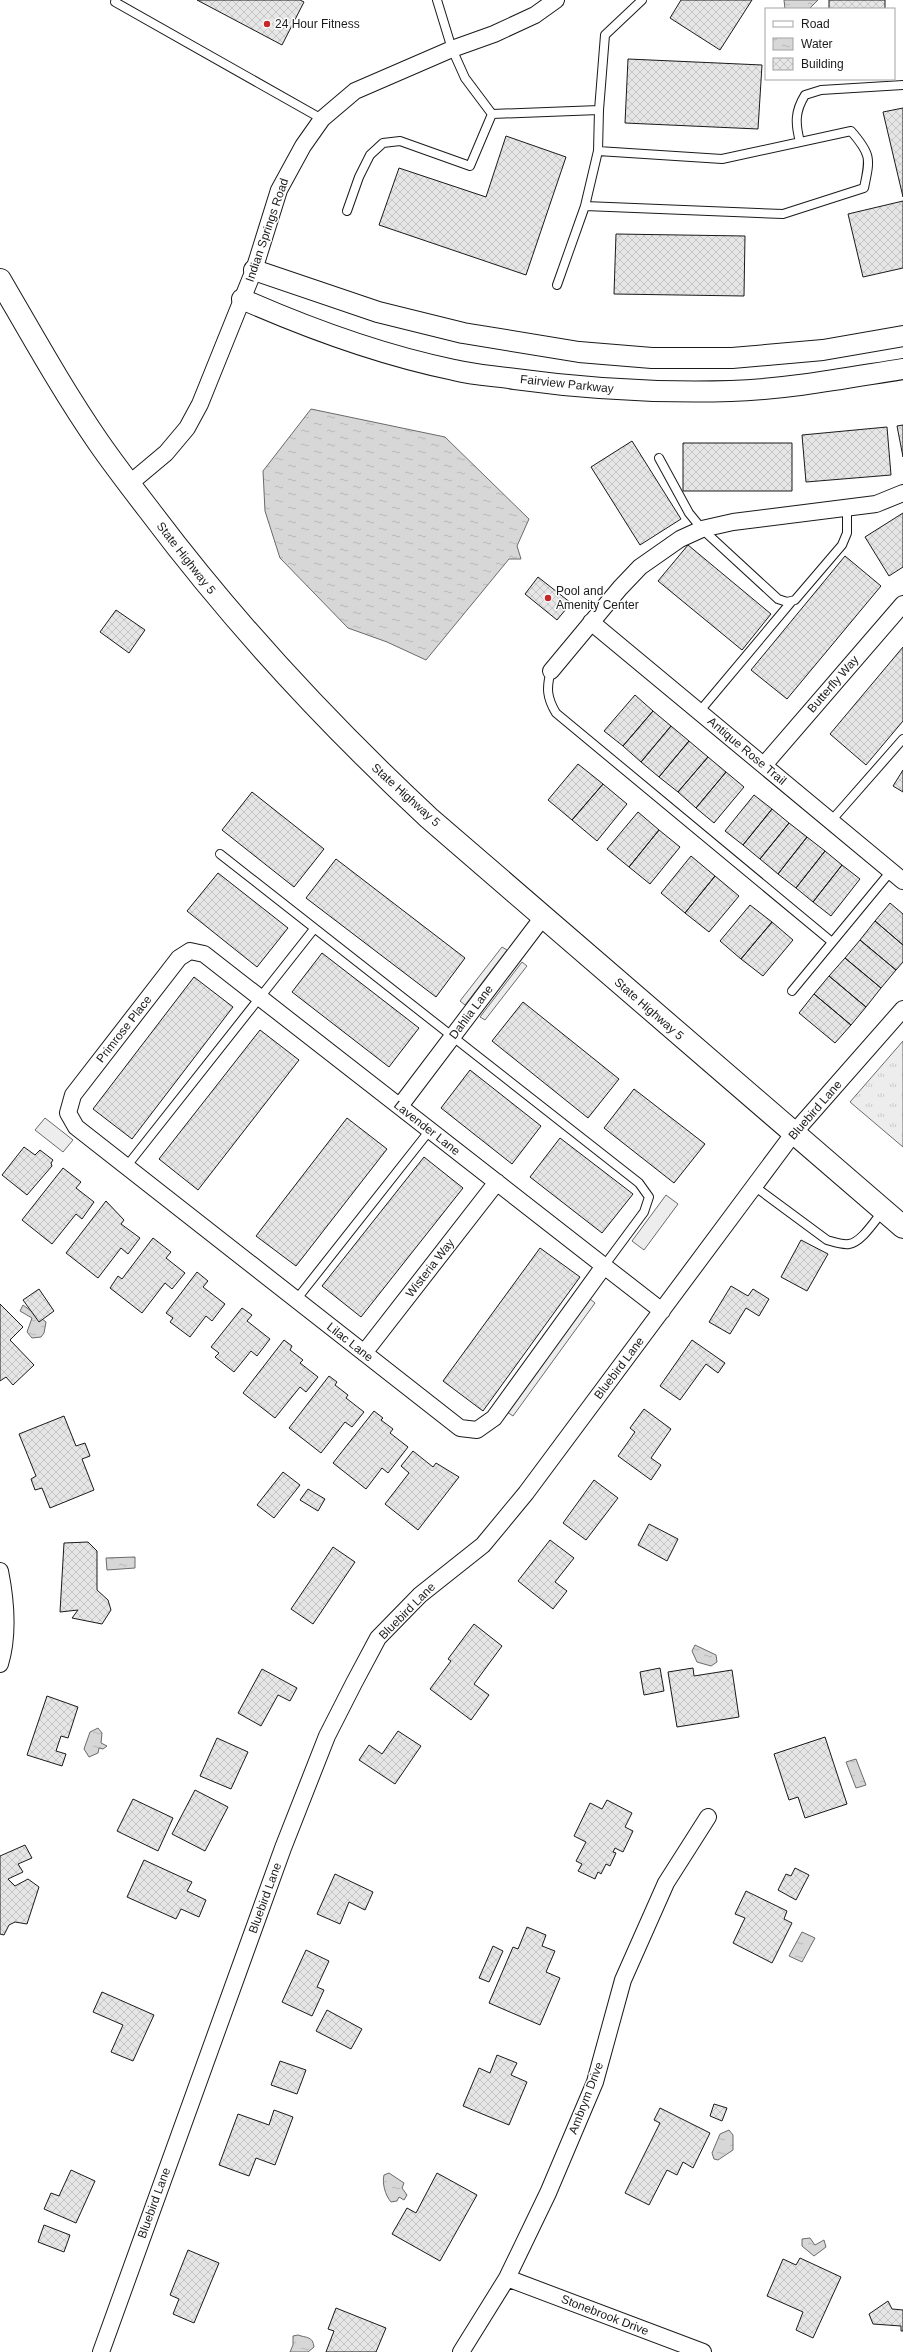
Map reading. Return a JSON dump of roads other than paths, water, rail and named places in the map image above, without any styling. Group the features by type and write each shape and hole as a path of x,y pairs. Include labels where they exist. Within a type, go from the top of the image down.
{"main road":[{"name":"State Highway 5","path":"0,280 77,410 129,484 191,566 266,655 372,765 543,917 793,1134 903,1227"}],"street":[{"name":"Indian Springs Road","path":"129,484 166,453 187,428 207,388 254,270 279,190 303,146 322,119 355,91 452,49 501,31 535,15 556,0"},
{"path":"254,270 378,312 463,333 579,352 652,358 732,358 823,350 903,336"},
{"name":"Fairview Parkway","path":"242,299 289,320 369,348 455,371 560,385 651,392 733,391 827,381 903,369"},
{"path":"551,671 640,567 680,539 702,529 733,522 876,504 903,493"},
{"name":"Butterfly Way","path":"764,765 903,604"},
{"name":"Antique Rose Trail","path":"592,622 897,876"},
{"name":"Dahlia Lane","path":"400,1106 543,917"},
{"name":"Lavender Lane","path":"190,951 204,954 662,1311"},
{"name":"Primrose Place","path":"68,1113 73,1095 179,958 190,951"},
{"name":"Bluebird Lane","path":"100,2352 283,1848 328,1736 378,1638 420,1595 483,1545 526,1493 793,1134 903,1009"},
{"name":"Lilac Lane","path":"68,1113 76,1127 460,1428 477,1430 494,1418 604,1266"},
{"name":"Wisteria Way","path":"364,1353 497,1182"},
{"path":"0,1571 7,1602 3,1655 0,1664"},
{"name":"Ambrym Drive","path":"461,2352 507,2278 548,2193 595,2082 623,1980 666,1883 708,1817"},
{"name":"Stonebrook Drive","path":"507,2278 703,2352"}],"lane":[{"path":"116,0 115,2 322,119"},
{"path":"436,0 452,49 465,78 492,114"},
{"path":"557,285 585,206 598,151 604,35 642,0"},
{"path":"800,142 795,126 797,108 805,95 821,90 903,85"},
{"path":"492,114 599,110"},
{"path":"347,211 359,177 370,155 384,143 400,141 470,166 492,114"},
{"path":"585,206 783,214 864,188 870,161 863,144 851,131 722,159 598,151"},
{"path":"659,458 689,513 702,529 778,599 792,601"},
{"path":"700,712 792,601 795,600 842,545 847,534 847,508"},
{"path":"551,671 547,685 548,700 556,713 832,942"},
{"path":"831,821 903,739"},
{"path":"220,854 452,1038 639,1183 649,1197 644,1212 604,1266"},
{"path":"792,991 832,942 897,876"},
{"path":"126,1167 314,929"},
{"path":"296,1300 430,1130"},
{"path":"754,1186 828,1240 841,1243 851,1244 862,1236 883,1210"}],"water":[{"path":"784,0 818,0 810,8 785,8"},
{"path":"311,409 445,437 529,519 517,546 521,559 509,559 426,660 387,642 348,628 280,558 265,511 263,471"},
{"path":"23,1305 46,1322 44,1333 41,1337 32,1338 27,1332 32,1318 20,1311"},
{"path":"135,1557 135,1568 107,1570 106,1558"},
{"path":"695,1645 716,1655 717,1662 711,1666 697,1662 692,1651"},
{"path":"98,1728 102,1733 101,1743 107,1746 103,1749 99,1748 98,1753 89,1757 84,1749 90,1732"},
{"path":"856,1759 866,1785 856,1788 846,1762"},
{"path":"802,1932 815,1938 802,1962 789,1956"},
{"path":"729,2130 733,2135 733,2150 718,2160 714,2159 712,2153 720,2134"},
{"path":"389,2173 404,2183 402,2188 407,2195 404,2200 399,2197 397,2201 391,2202 387,2196 383,2178 384,2175"},
{"path":"810,2238 815,2245 824,2240 826,2247 814,2256 802,2246 802,2239"},
{"path":"298,2335 311,2339 314,2347 308,2352 290,2352 293,2345 293,2336"}],"place":[{"name":"24 Hour Fitness","path":"267,24"},
{"name":"Pool and Amenity Center","path":"548,598"}]}
